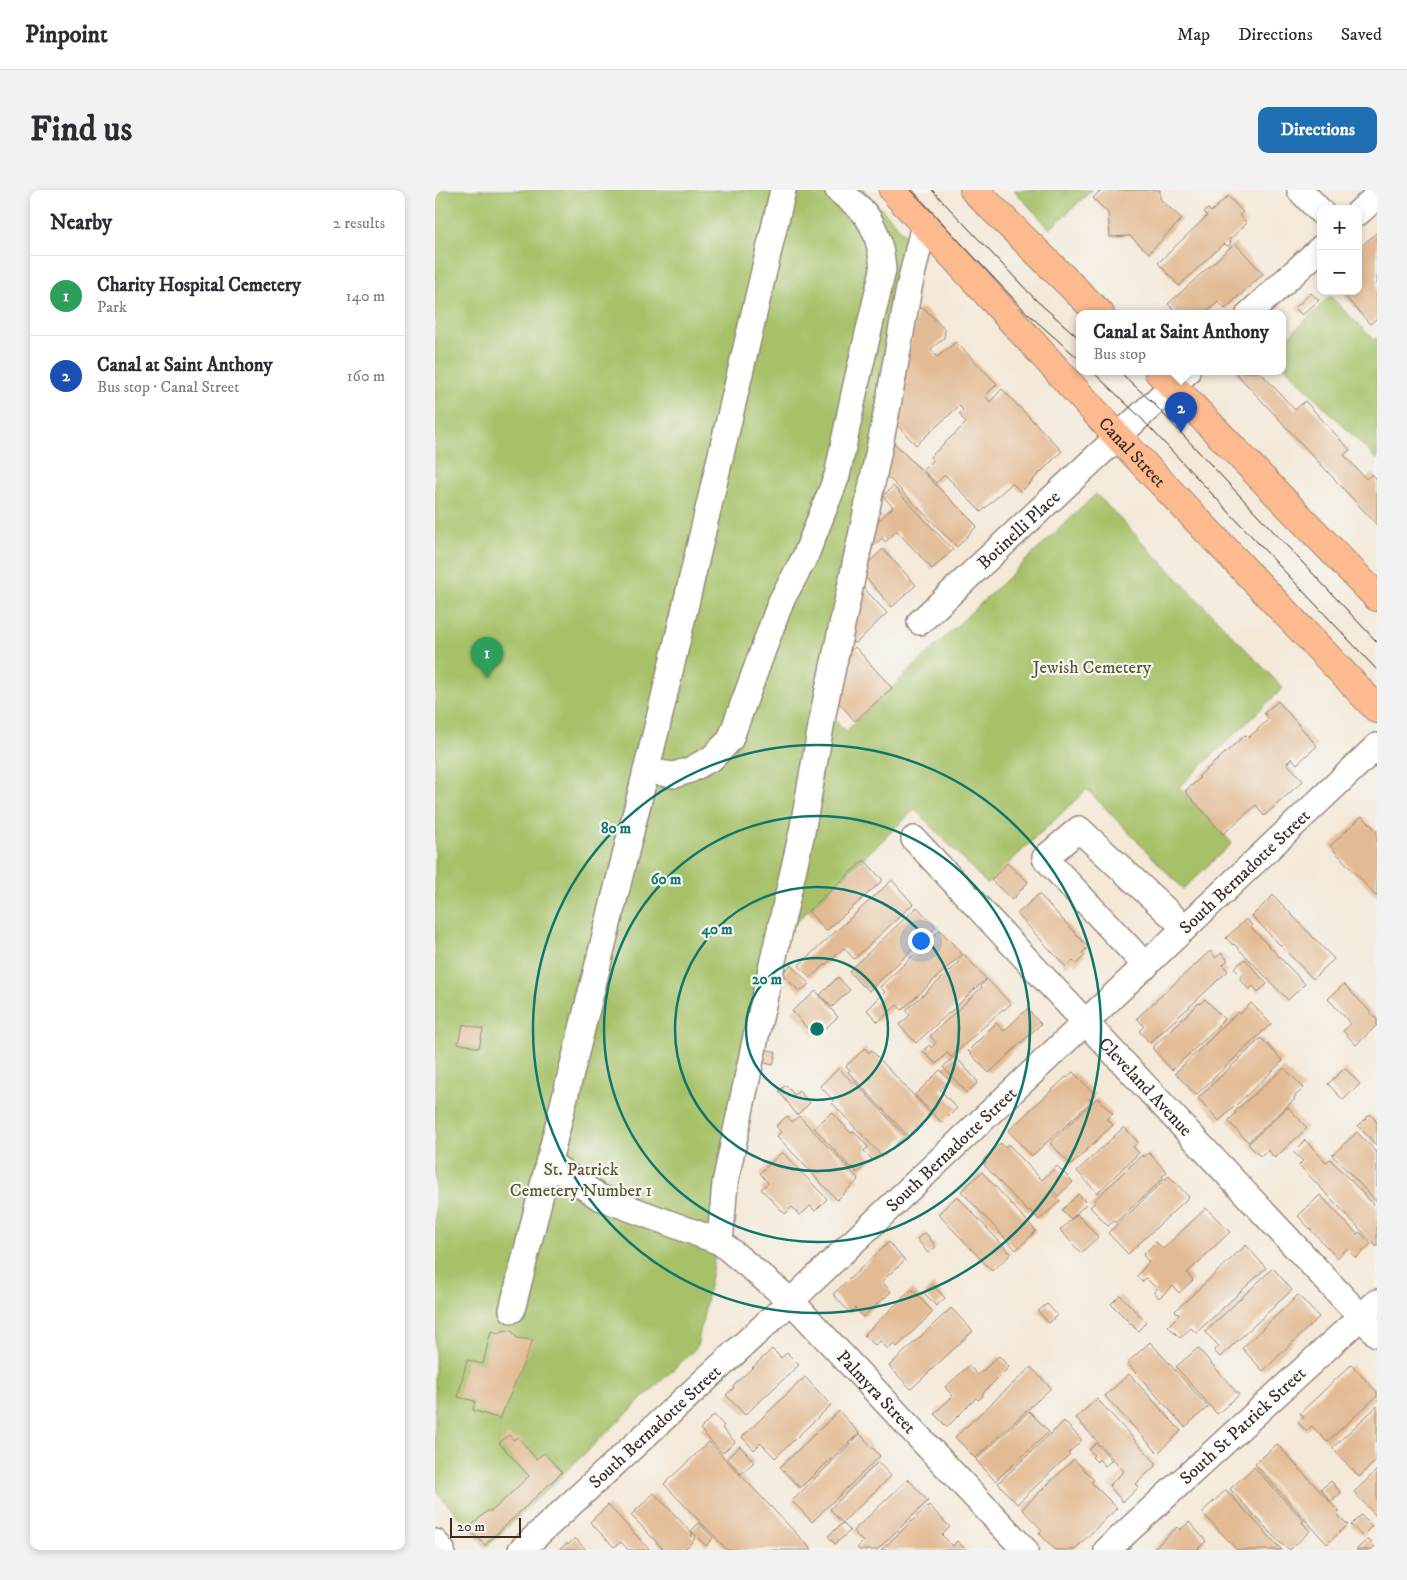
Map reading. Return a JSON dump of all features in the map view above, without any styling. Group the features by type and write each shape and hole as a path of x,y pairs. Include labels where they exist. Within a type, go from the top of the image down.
{"main road":[{"name":"Canal Street","path":"893,190 1117,436 1377,709"},
{"path":"976,191 1096,310"},
{"path":"1173,376 1377,597"}],"street":[{"path":"513,1310 646,771 783,190"},
{"path":"646,771 674,775 690,770 712,758 729,740 781,601 805,556 837,476 855,388 883,270 882,253 865,214 838,190"},
{"path":"1300,190 1317,208"},
{"path":"1362,209 1377,196"},
{"path":"721,1242 725,1183 802,832 825,704 888,405 909,288 924,224"},
{"path":"1253,310 1319,250"},
{"name":"Botinelli Place","path":"920,622 1117,436 1173,376"},
{"name":"South Bernadotte Street","path":"521,1550 791,1301 1377,746"},
{"path":"1146,966 1045,858 1079,829 1185,928"},
{"name":"Cleveland Avenue","path":"914,840 1085,1023 1372,1318"},
{"name":"Palmyra Street","path":"548,1162 599,1197 721,1242 791,1301 1025,1550"},
{"name":"South St Patrick Street","path":"1107,1550 1372,1318"},
{"path":"435,1542 442,1550"}],"green space":[{"name":"St. Patrick Cemetery Number 1","path":"435,190 864,190 914,244 697,1347 486,1547 435,1490"},
{"path":"1014,190 1092,190 1050,229"},
{"path":"1330,296 1374,340 1377,337 1377,460 1286,368 1286,339"},
{"name":"Jewish Cemetery","path":"1096,494 1283,688 1179,787 1232,843 1183,889 1087,789 987,884 915,809 789,929 831,716 846,731"}],"building":[{"path":"1101,190 1160,190 1160,199 1182,219 1149,253 1130,236 1110,237 1108,213 1093,198"},
{"path":"1228,196 1243,212 1239,215 1247,223 1229,240 1231,242 1229,246 1223,244 1179,286 1158,263 1207,216 1204,212 1208,209 1211,212"},
{"path":"1377,232 1377,318 1370,324 1344,295 1362,295 1362,245"},
{"path":"1235,243 1263,274 1225,309 1218,302 1209,310 1174,310 1168,304"},
{"path":"1311,293 1319,300 1302,315 1295,308"},
{"path":"918,308 925,309 945,330 944,338 931,349 937,357 956,342 997,384 985,396 990,402 1002,389 1062,451 1021,492 1012,483 981,512 945,475 936,483 923,470 933,461 930,457 966,423 959,414 963,410 959,406 916,445 894,422"},
{"path":"1238,375 1263,375 1295,410 1305,401 1350,450 1344,455 1366,479 1372,474 1377,479 1377,525"},
{"path":"889,438 977,526 957,547 882,471"},
{"path":"893,486 953,550 932,569 897,531 885,542 882,538 866,553 868,531 893,507 883,496"},
{"path":"883,549 916,585 892,607 860,571"},
{"path":"858,582 887,613 856,643 845,641"},
{"path":"855,647 892,688 855,721 837,701 847,653"},
{"path":"1278,701 1317,746 1297,764 1292,758 1287,763 1303,781 1264,816 1256,805 1223,834 1185,791 1245,735 1248,738 1269,719 1264,713"},
{"path":"1362,816 1377,831 1377,897 1330,846"},
{"path":"864,860 883,880 826,931 808,911"},
{"path":"1007,863 1028,882 1012,900 991,880"},
{"path":"892,880 913,904 854,959 844,948 810,978 799,965"},
{"path":"1039,894 1088,947 1082,953 1085,956 1076,964 1073,961 1066,967 1017,914"},
{"path":"1273,895 1334,959 1313,979 1252,916"},
{"path":"917,907 936,927 869,991 849,971"},
{"path":"1246,919 1252,925 1251,927 1305,984 1288,1000 1226,938"},
{"path":"940,930 962,954 902,1010 897,1005 878,1022 867,1010 885,992 880,987"},
{"path":"1210,951 1216,958 1221,953 1228,960 1223,965 1228,971 1150,1043 1139,1031 1144,1026 1137,1018"},
{"path":"964,954 986,979 916,1043 899,1025 910,1015 906,1010 959,963 957,961"},
{"path":"1245,959 1267,984 1258,992 1253,986 1249,990 1240,979 1242,976 1234,968"},
{"path":"791,965 809,984 800,992 782,974"},
{"path":"838,977 850,990 832,1007 820,995"},
{"path":"987,979 1011,1004 1003,1009 951,1057 947,1053 936,1064 923,1051 929,1045 931,1048 936,1043 930,1036 982,987"},
{"path":"1344,984 1377,1019 1377,1025 1356,1045 1343,1031 1351,1024 1328,999"},
{"path":"816,991 838,1017 815,1037 792,1011"},
{"path":"1205,999 1224,1019 1172,1070 1152,1048"},
{"path":"1251,1003 1271,1024 1196,1095 1175,1073 1238,1012 1240,1014"},
{"path":"1027,1009 1041,1024 989,1073 968,1051 996,1023 1004,1031"},
{"path":"463,1024 483,1029 479,1048 458,1043"},
{"path":"1261,1038 1283,1061 1219,1121 1198,1098"},
{"path":"762,1048 776,1052 773,1065 758,1061"},
{"path":"865,1048 869,1053 871,1050 931,1114 908,1136 848,1072 850,1070 846,1066"},
{"path":"955,1056 978,1082 967,1093 943,1067"},
{"path":"839,1068 853,1083 855,1082 905,1136 883,1157 832,1103 834,1101 820,1086"},
{"path":"1284,1068 1304,1088 1294,1097 1295,1099 1248,1142 1228,1121 1236,1113 1234,1112"},
{"path":"1345,1068 1360,1084 1343,1100 1328,1084"},
{"path":"940,1070 949,1080 940,1090 957,1108 942,1123 915,1095"},
{"path":"1073,1072 1095,1095 1089,1100 1091,1102 1032,1156 1008,1131"},
{"path":"786,1085 794,1095 799,1091 810,1103 797,1115 779,1091"},
{"path":"1097,1098 1113,1114 1107,1119 1113,1125 1071,1165 1050,1143"},
{"path":"1288,1107 1307,1128 1275,1158 1268,1150 1260,1156 1248,1144"},
{"path":"832,1112 851,1133 854,1131 868,1147 864,1151 872,1159 857,1173 814,1128"},
{"path":"1370,1114 1377,1122 1377,1146 1358,1126"},
{"path":"787,1116 792,1122 799,1116 859,1179 837,1200 777,1136 781,1132 776,1126"},
{"path":"1124,1127 1138,1142 1133,1147 1139,1153 1097,1193 1077,1171"},
{"path":"1357,1132 1377,1153 1377,1202 1332,1155"},
{"path":"1305,1140 1326,1162 1330,1159 1377,1208 1377,1247 1299,1165 1303,1161 1293,1152"},
{"path":"1001,1143 1005,1148 1008,1144 1042,1180 1057,1166 1073,1182 1058,1196 1053,1190 1051,1191 1060,1201 1039,1220 1030,1210 1028,1212 984,1165 986,1163 983,1160"},
{"path":"782,1152 827,1199 815,1211 810,1206 800,1216 792,1207 785,1214 761,1189 768,1183 760,1173"},
{"path":"1149,1153 1167,1172 1162,1176 1164,1178 1116,1222 1114,1221 1108,1226 1090,1207 1096,1202 1094,1200 1142,1155 1144,1157"},
{"path":"982,1172 1036,1231 1016,1250 961,1191"},
{"path":"1169,1176 1189,1197 1128,1254 1108,1233"},
{"path":"1078,1194 1087,1203 1071,1219 1062,1210"},
{"path":"1320,1195 1357,1234 1360,1232 1371,1244 1356,1258 1347,1249 1337,1258 1298,1216"},
{"path":"957,1196 1011,1254 992,1271 938,1214"},
{"path":"1206,1208 1230,1232 1187,1273 1193,1280 1179,1293 1173,1286 1159,1298 1154,1292 1157,1289 1146,1278 1142,1282 1137,1276 1149,1262 1143,1255 1156,1242 1163,1249"},
{"path":"1077,1214 1098,1237 1081,1253 1060,1230"},
{"path":"925,1232 936,1247 928,1253 917,1239"},
{"path":"889,1242 905,1260 882,1281 891,1292 863,1317 855,1308 850,1313 833,1294"},
{"path":"1246,1245 1266,1268 1196,1333 1191,1328 1180,1338 1168,1326 1179,1315 1175,1311"},
{"path":"1273,1268 1292,1290 1220,1357 1214,1351 1219,1346 1205,1332"},
{"path":"933,1285 945,1298 936,1306 924,1293"},
{"path":"912,1289 933,1312 897,1347 894,1343 888,1349 880,1341 875,1345 864,1335"},
{"path":"1120,1295 1146,1322 1138,1331 1111,1304"},
{"path":"1298,1295 1319,1317 1263,1371 1242,1348"},
{"path":"1047,1304 1057,1315 1049,1323 1038,1311"},
{"path":"951,1308 973,1331 911,1389 889,1366"},
{"path":"505,1330 513,1332 517,1338 533,1340 500,1419 473,1410 475,1401 458,1397 467,1360 483,1364 491,1331 499,1333"},
{"path":"1150,1342 1208,1407 1185,1427 1127,1363"},
{"path":"1198,1348 1239,1395 1217,1414 1176,1367"},
{"path":"772,1349 781,1358 787,1353 799,1365 745,1415 726,1395"},
{"path":"999,1356 1009,1367 982,1394 983,1396 978,1400 976,1398 947,1427 934,1414 953,1396 945,1387 969,1366 978,1375"},
{"path":"1351,1365 1377,1392 1377,1396 1327,1442 1312,1426 1306,1431 1298,1422 1304,1417 1300,1413"},
{"path":"1031,1367 1051,1388 975,1458 955,1437"},
{"path":"1129,1374 1181,1431 1158,1453 1105,1396"},
{"path":"805,1377 831,1405 775,1458 761,1443 754,1450 742,1437"},
{"path":"1097,1399 1157,1464 1136,1484 1139,1487 1123,1502 1109,1486 1124,1471 1076,1418"},
{"path":"1377,1406 1377,1460 1359,1477 1332,1448"},
{"path":"839,1411 859,1433 800,1488 780,1467"},
{"path":"1029,1411 1049,1432 995,1481 976,1460"},
{"path":"714,1415 724,1426 722,1428 735,1442 722,1453 700,1429"},
{"path":"1064,1421 1082,1440 1068,1453 1070,1454 1017,1504 998,1483"},
{"path":"860,1434 880,1456 812,1522 792,1501"},
{"path":"509,1435 513,1440 518,1437 536,1459 544,1453 562,1472 485,1545 468,1529 487,1511 492,1511 529,1476 499,1443"},
{"path":"709,1442 812,1550 727,1550 664,1484"},
{"path":"1096,1443 1112,1460 1105,1466 1099,1459 1097,1462 1092,1457 1094,1455 1089,1450"},
{"path":"1277,1444 1339,1512 1337,1514 1348,1525 1327,1544 1255,1464"},
{"path":"740,1446 754,1462 741,1474 727,1458"},
{"path":"1074,1459 1094,1480 1091,1482 1117,1508 1074,1550 1055,1550 1039,1533 1042,1530 1022,1509"},
{"path":"878,1462 891,1476 842,1523 830,1509"},
{"path":"1254,1467 1304,1521 1302,1522 1310,1531 1290,1550 1280,1543 1230,1489"},
{"path":"1377,1470 1377,1517 1354,1492"},
{"path":"908,1479 928,1501 877,1550 859,1550 857,1548 863,1542 853,1531"},
{"path":"1331,1481 1341,1493 1331,1502 1321,1489"},
{"path":"1226,1490 1282,1550 1237,1550 1202,1512"},
{"path":"654,1493 693,1534 691,1535 695,1539 684,1550 664,1550 631,1515"},
{"path":"608,1505 650,1550 628,1550 621,1542 614,1547 590,1522"},
{"path":"929,1505 950,1527 942,1535 953,1546 957,1541 966,1550 881,1550"},
{"path":"1361,1515 1372,1526 1362,1536 1351,1525"},
{"path":"1189,1522 1206,1541 1199,1550 1152,1550 1177,1527 1180,1530"},
{"path":"699,1523 713,1538 706,1546 691,1531"},
{"path":"843,1523 850,1531 835,1544 828,1536"},
{"path":"575,1538 586,1550 559,1550 567,1543 568,1545"},
{"path":"1368,1539 1377,1550 1356,1550"}],"tram line":[{"path":"911,190 1027,313 1076,356"},
{"path":"932,190 1037,301 1076,335"},
{"path":"1096,375 1139,416 1377,670"},
{"path":"1123,375 1153,403 1377,642"}],"place":[{"name":"Canal at Saint Anthony","path":"1181,433"},
{"name":"Charity Hospital Cemetery","path":"487,678"}]}
